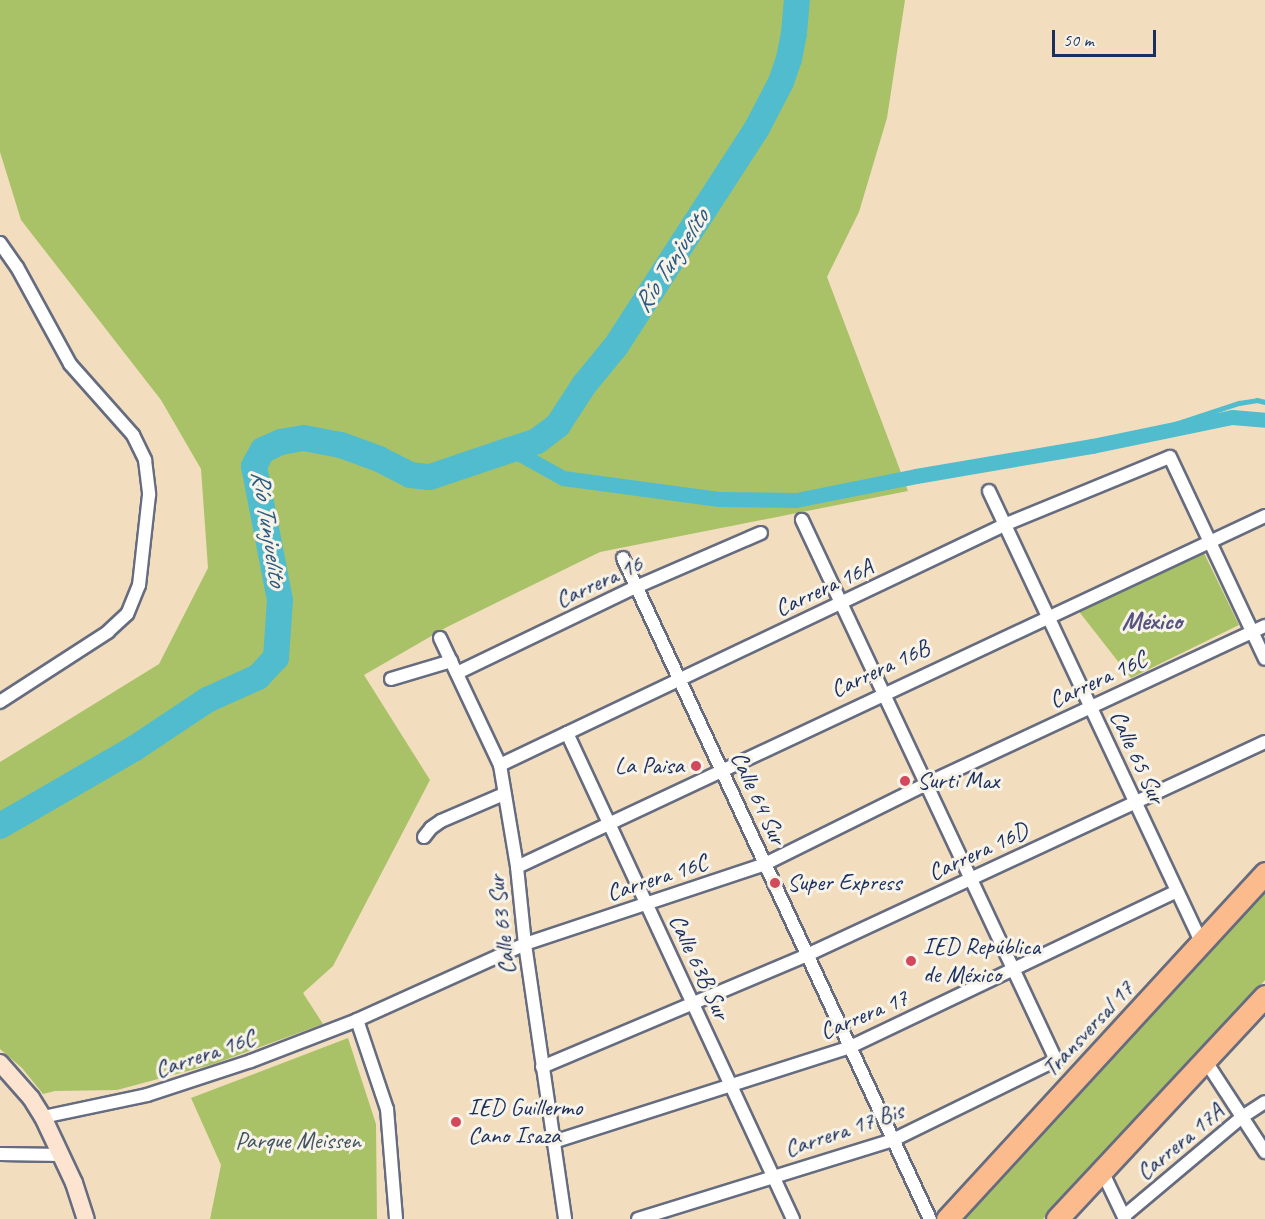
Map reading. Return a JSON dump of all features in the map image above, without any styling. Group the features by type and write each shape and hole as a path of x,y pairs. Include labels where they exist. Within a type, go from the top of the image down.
{"highway":[{"name":"Transversal 17","path":"947,1219 1265,873"},
{"path":"1057,1219 1265,996"}],"street":[{"path":"0,243 17,267 70,364 133,435 145,460 149,495 139,585 127,614 108,632 0,702"},
{"name":"Carrera 16A","path":"500,765 1004,525 1170,456 1210,540"},
{"name":"Calle 65 Sur","path":"989,490 1202,943"},
{"name":"Carrera 16B","path":"517,867 1265,516"},
{"path":"802,520 1013,969"},
{"name":"Carrera 16","path":"457,673 636,587 761,533"},
{"path":"1210,540 1265,659"},
{"name":"Calle 64 Sur","path":"623,558 930,1219"},
{"name":"Carrera 16C","path":"43,1117 147,1095 251,1061 357,1020 525,944 765,864 926,784 1265,626"},
{"name":"Calle 63 Sur","path":"440,638 500,765 517,867 525,944 565,1219"},
{"path":"391,679 451,661"},
{"name":"Calle 63B Sur","path":"567,734 793,1219"},
{"name":"Carrera 16D","path":"542,1067 807,955 1265,742"},
{"path":"424,837 441,821 504,794"},
{"name":"Carrera 17","path":"553,1142 850,1047 1177,891"},
{"name":"Carrera 17 Bis","path":"638,1219 893,1140 1056,1060 1013,969"},
{"path":"357,1020 387,1109 396,1219"},
{"path":"1205,1060 1265,1152"},
{"path":"0,1063 31,1098 43,1117 62,1155 86,1219"},
{"name":"Carrera 17A","path":"1125,1218 1242,1117 1265,1102"},
{"path":"0,1154 62,1155"},
{"path":"1102,1171 1125,1218"}],"green space":[{"path":"0,0 905,0 887,118 859,212 827,277 908,491 600,552 447,627 364,675 430,780 333,966 303,993 323,1024 214,1064 117,1090 55,1091 43,1094 22,1068 0,1049 0,762 159,664 208,568 201,469 161,400 21,220 0,152"},
{"path":"1202,549 1239,625 1131,678 1077,609"},
{"path":"1265,885 1265,980 1244,1005 1043,1219 959,1219"},
{"name":"Parque Meissen","path":"348,1038 376,1124 377,1219 210,1219 221,1165 191,1098"}],"waterway":[{"name":"Río Tunjuelito","path":"0,826 135,748 207,700 258,677 276,658 280,600 254,466 263,450 281,442 304,438 341,445 379,459 410,475 430,477 537,441 558,425 584,385 616,346 756,130 781,82 789,59 797,0"},
{"path":"1136,437 1239,403 1257,400 1265,402"},
{"path":"511,449 563,478 719,499 796,500 916,476 1092,446 1232,417 1265,420"}],"place":[{"name":"La Paisa","path":"696,766"},
{"name":"Surti Max","path":"905,781"},
{"name":"Super Express","path":"775,883"},
{"name":"IED República de México","path":"911,961"},
{"name":"IED Guillermo Cano Isaza","path":"456,1122"}],"district":[{"name":"México","path":"1152,621"}]}
